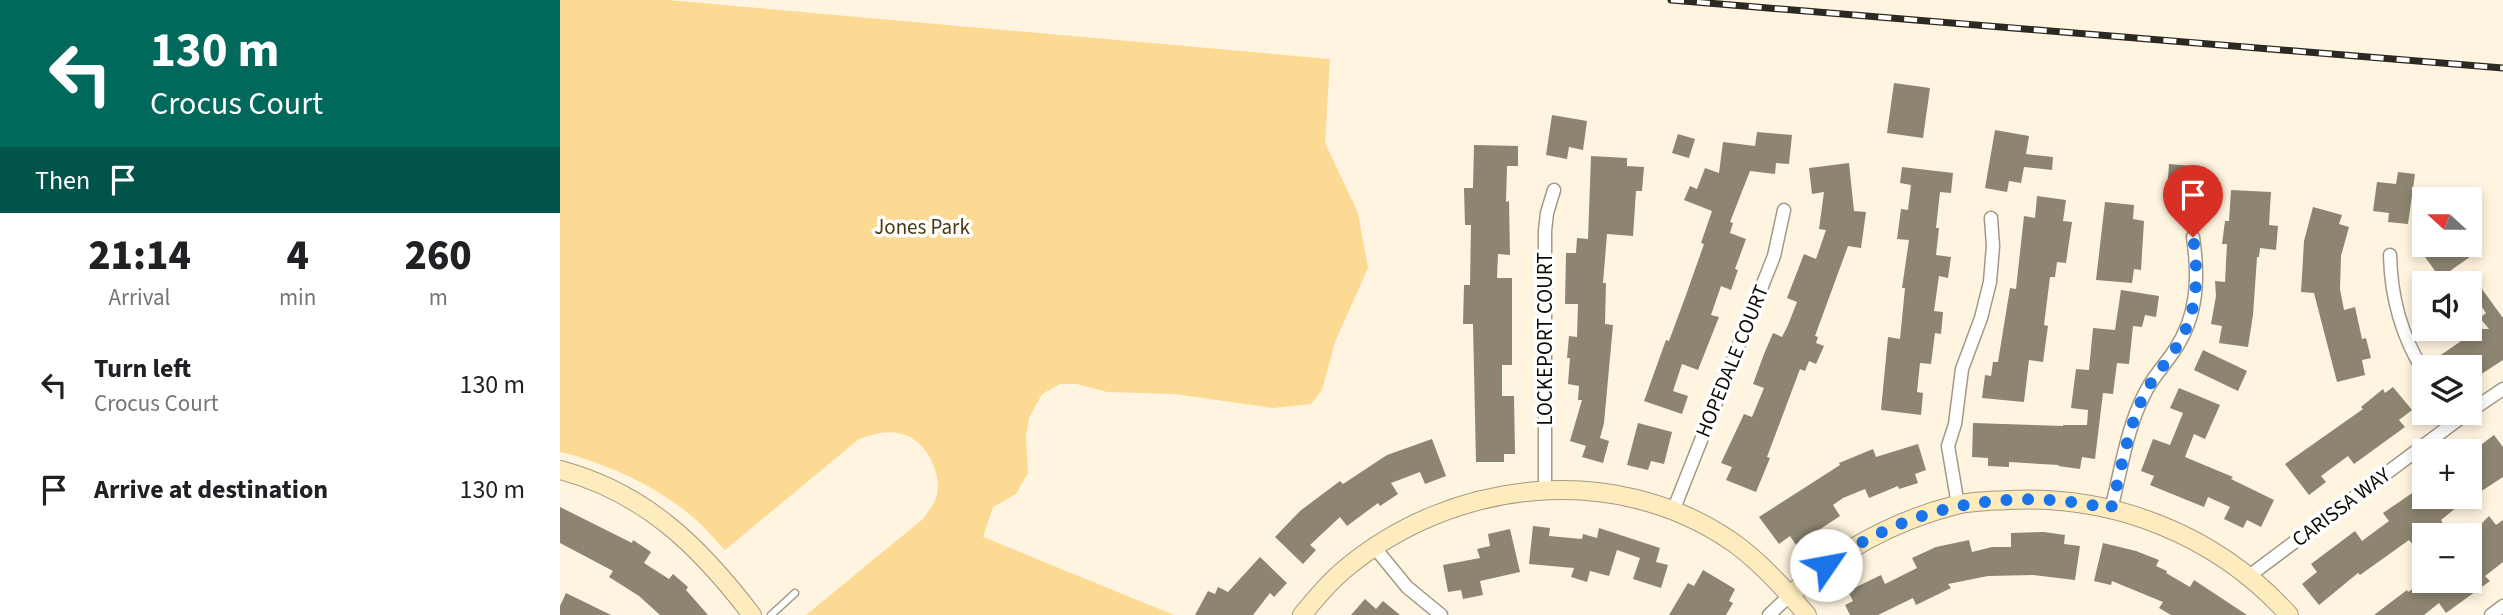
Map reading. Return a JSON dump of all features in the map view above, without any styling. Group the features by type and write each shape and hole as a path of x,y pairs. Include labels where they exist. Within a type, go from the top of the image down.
{"street":[{"name":"LOCKEPORT COURT","path":"1545,490 1545,231 1547,213 1555,190"},
{"name":"HOPEDALE COURT","path":"1673,510 1774,256 1784,211"},
{"path":"1958,505 1948,446 1955,424 1962,369 1981,318 1990,282 1993,246 1991,218"},
{"path":"2111,509 2137,411 2153,378 2175,349 2190,318 2197,285 2193,237"},
{"path":"2390,255 2396,310 2414,355"},
{"name":"CARISSA WAY","path":"2482,402 2503,389"},
{"name":"CARISSA WAY","path":"2249,576 2447,425"},
{"path":"560,470 592,480 651,511 702,554 752,615"},
{"path":"1301,615 1346,568 1419,522 1460,505 1492,496 1545,490 1604,493 1637,499 1697,521 1748,553 1807,615"},
{"path":"1769,615 1843,553 1906,521 1958,505 2031,499 2067,501 2111,509 2177,531 2221,556 2249,576 2289,615"},
{"path":"1375,548 1407,587 1441,615"},
{"path":"2490,615 2503,606"}],"lane":[{"path":"771,615 795,593"}],"green space":[{"name":"Jones Park","path":"560,0 668,0 1330,59 1325,143 1358,213 1368,268 1335,342 1322,390 1311,404 1273,408 1174,394 1107,392 1077,384 1060,384 1042,394 1029,418 1026,437 1028,473 1016,494 993,507 983,537 1174,615 806,615 923,519 935,501 938,481 932,461 919,444 902,434 875,434 859,439 725,550 695,519 666,497 613,469 560,452"}],"building":[{"path":"1894,83 1930,88 1923,138 1887,133"},
{"path":"1552,115 1587,121 1583,150 1569,147 1567,159 1546,155"},
{"path":"1995,130 2029,136 2026,154 2053,157 2052,170 2024,167 2021,183 2009,181 2007,192 1985,188"},
{"path":"1757,132 1792,135 1789,164 1776,163 1775,174 1750,171 1730,222 1733,223 1730,233 1746,239 1735,269 1738,270 1731,290 1721,286 1711,315 1719,317 1698,370 1682,364 1673,391 1688,396 1682,414 1644,401 1686,295 1704,244 1701,243 1712,211 1684,200 1690,186 1697,189 1705,168 1719,173 1723,142 1755,146"},
{"path":"1678,134 1695,139 1689,158 1672,153"},
{"path":"1474,145 1518,146 1518,166 1507,166 1506,202 1509,201 1510,255 1498,254 1497,278 1512,278 1512,365 1502,365 1502,396 1514,396 1515,454 1504,454 1504,462 1476,462 1473,324 1463,324 1464,285 1470,285 1471,225 1465,225 1464,188 1473,188"},
{"path":"1591,156 1627,158 1627,166 1644,167 1642,191 1636,191 1633,236 1607,234 1603,283 1606,283 1605,324 1613,325 1604,423 1600,438 1609,441 1603,463 1582,457 1586,446 1570,441 1582,400 1578,400 1579,386 1568,384 1569,336 1577,337 1578,304 1565,304 1566,253 1576,253 1577,238 1588,239"},
{"path":"1849,163 1854,211 1866,212 1861,248 1848,246 1815,336 1818,337 1816,343 1824,346 1816,364 1809,361 1805,371 1800,369 1756,492 1726,480 1732,467 1721,463 1744,414 1752,417 1764,388 1753,384 1773,333 1782,337 1788,325 1797,302 1787,298 1804,254 1816,259 1826,230 1819,229 1824,192 1812,194 1809,168"},
{"path":"2169,164 2205,167 2201,207 2181,205 2181,195 2167,193"},
{"path":"1902,167 1953,173 1951,193 1940,192 1936,255 1951,257 1948,278 1939,276 1934,311 1943,312 1941,334 1935,333 1931,364 1920,363 1917,392 1923,393 1921,415 1881,410 1888,337 1900,339 1905,288 1902,288 1909,240 1897,239 1901,209 1908,210 1911,185 1900,183"},
{"path":"2398,172 2415,174 2408,224 2388,222 2389,213 2373,211 2377,182 2396,184"},
{"path":"2231,190 2271,192 2269,225 2278,226 2276,250 2260,248 2257,257 2248,347 2219,343 2222,326 2211,324 2216,296 2215,281 2225,282 2227,244 2222,244 2225,221 2229,221"},
{"path":"2037,196 2066,200 2063,221 2072,222 2066,263 2057,262 2055,277 2050,277 2043,362 2029,360 2024,402 1982,398 1985,375 1991,376 1993,362 1998,362 2010,288 2016,289 2024,216 2035,218"},
{"path":"2105,202 2134,205 2133,219 2144,221 2141,270 2134,269 2132,283 2096,280"},
{"path":"2313,207 2342,215 2339,224 2349,227 2341,256 2340,289 2344,310 2355,307 2362,339 2366,338 2371,358 2362,360 2365,375 2337,382 2314,293 2301,292 2304,241"},
{"path":"2425,257 2470,257 2450,271 2435,271"},
{"path":"2482,289 2503,318 2503,360 2482,374 2482,355 2441,355 2461,341 2482,341 2482,329 2489,329 2482,320 2486,313 2482,307"},
{"path":"2121,290 2159,296 2156,317 2145,315 2142,327 2133,326 2129,364 2117,363 2113,394 2103,393 2095,459 2082,457 2080,469 2009,462 2009,467 1988,466 1988,458 1972,457 1973,423 2087,425 2088,410 2071,408 2076,369 2089,370 2093,328 2115,330"},
{"path":"2203,350 2247,371 2238,391 2194,370"},
{"path":"2393,387 2412,410 2399,420 2405,427 2354,464 2348,456 2321,476 2326,482 2309,495 2285,464 2363,409 2361,407 2383,389 2385,393"},
{"path":"2179,388 2220,405 2205,439 2194,434 2185,457 2233,477 2231,479 2274,500 2261,527 2247,520 2243,528 2224,519 2230,507 2208,497 2204,507 2150,485 2154,476 2141,471 2153,439 2170,445 2183,413 2170,408"},
{"path":"1638,423 1672,432 1664,464 1651,461 1648,470 1627,465"},
{"path":"2494,435 2503,447 2503,477 2482,491 2482,444"},
{"path":"1432,439 1446,476 1425,484 1420,472 1391,483 1398,494 1380,506 1378,503 1347,526 1340,517 1310,545 1316,550 1303,564 1275,537 1300,511 1340,481 1343,484 1387,455"},
{"path":"1918,444 1926,470 1915,474 1918,483 1899,489 1898,486 1869,498 1865,489 1843,498 1833,505 1840,516 1796,545 1790,536 1779,544 1759,517 1840,465 1839,463 1873,449 1876,457"},
{"path":"2412,493 2412,509 2455,509 2441,520 2443,523 2412,523 2412,544 2409,540 2360,575 2358,573 2319,605 2302,584 2317,572 2311,564 2355,531 2362,541 2389,521 2383,513"},
{"path":"560,507 632,543 633,540 651,552 644,563 669,579 673,574 688,587 686,590 708,615 660,615 639,596 609,577 613,571 560,543"},
{"path":"2489,516 2496,525 2503,520 2503,562 2485,576 2490,581 2482,587 2482,523"},
{"path":"1533,526 1550,528 1549,536 1582,539 1583,534 1597,538 1599,528 1660,548 1656,562 1668,565 1661,588 1633,579 1640,558 1617,550 1609,576 1590,571 1587,582 1571,577 1574,568 1529,564"},
{"path":"1510,529 1520,572 1480,581 1483,595 1463,599 1461,590 1448,592 1443,565 1480,558 1477,549 1490,546 1488,534"},
{"path":"2044,532 2065,535 2064,544 2080,546 2075,580 2033,575 1988,576 1948,584 1951,588 1916,605 1913,598 1878,615 1850,615 1845,605 1853,601 1848,591 1881,575 1885,584 1917,568 1912,558 1936,547 1969,540 1972,552 1992,547 2011,547 2011,533"},
{"path":"2103,543 2159,560 2156,566 2167,571 2166,573 2190,587 2194,580 2247,615 2171,615 2159,608 2163,602 2112,581 2111,585 2094,581"},
{"path":"1260,557 1287,583 1274,597 1270,593 1253,615 1195,615 1208,591 1215,594 1218,587 1228,592"},
{"path":"1703,570 1735,589 1729,601 1733,603 1726,615 1669,615 1688,583 1694,586"},
{"path":"2412,589 2412,593 2474,593 2446,613 2439,603 2424,615 2374,615 2407,590 2408,592"},
{"path":"566,593 611,615 560,615 560,606"},
{"path":"1365,599 1376,609 1383,601 1400,615 1351,615"}],"railway":[{"path":"1671,0 2503,68"}],"route":[{"path":"1826,565 1873,536 1906,521 1958,505 2031,499 2067,501 2111,509 2132,428 2144,394 2175,349 2190,318 2197,285 2193,237"}]}
